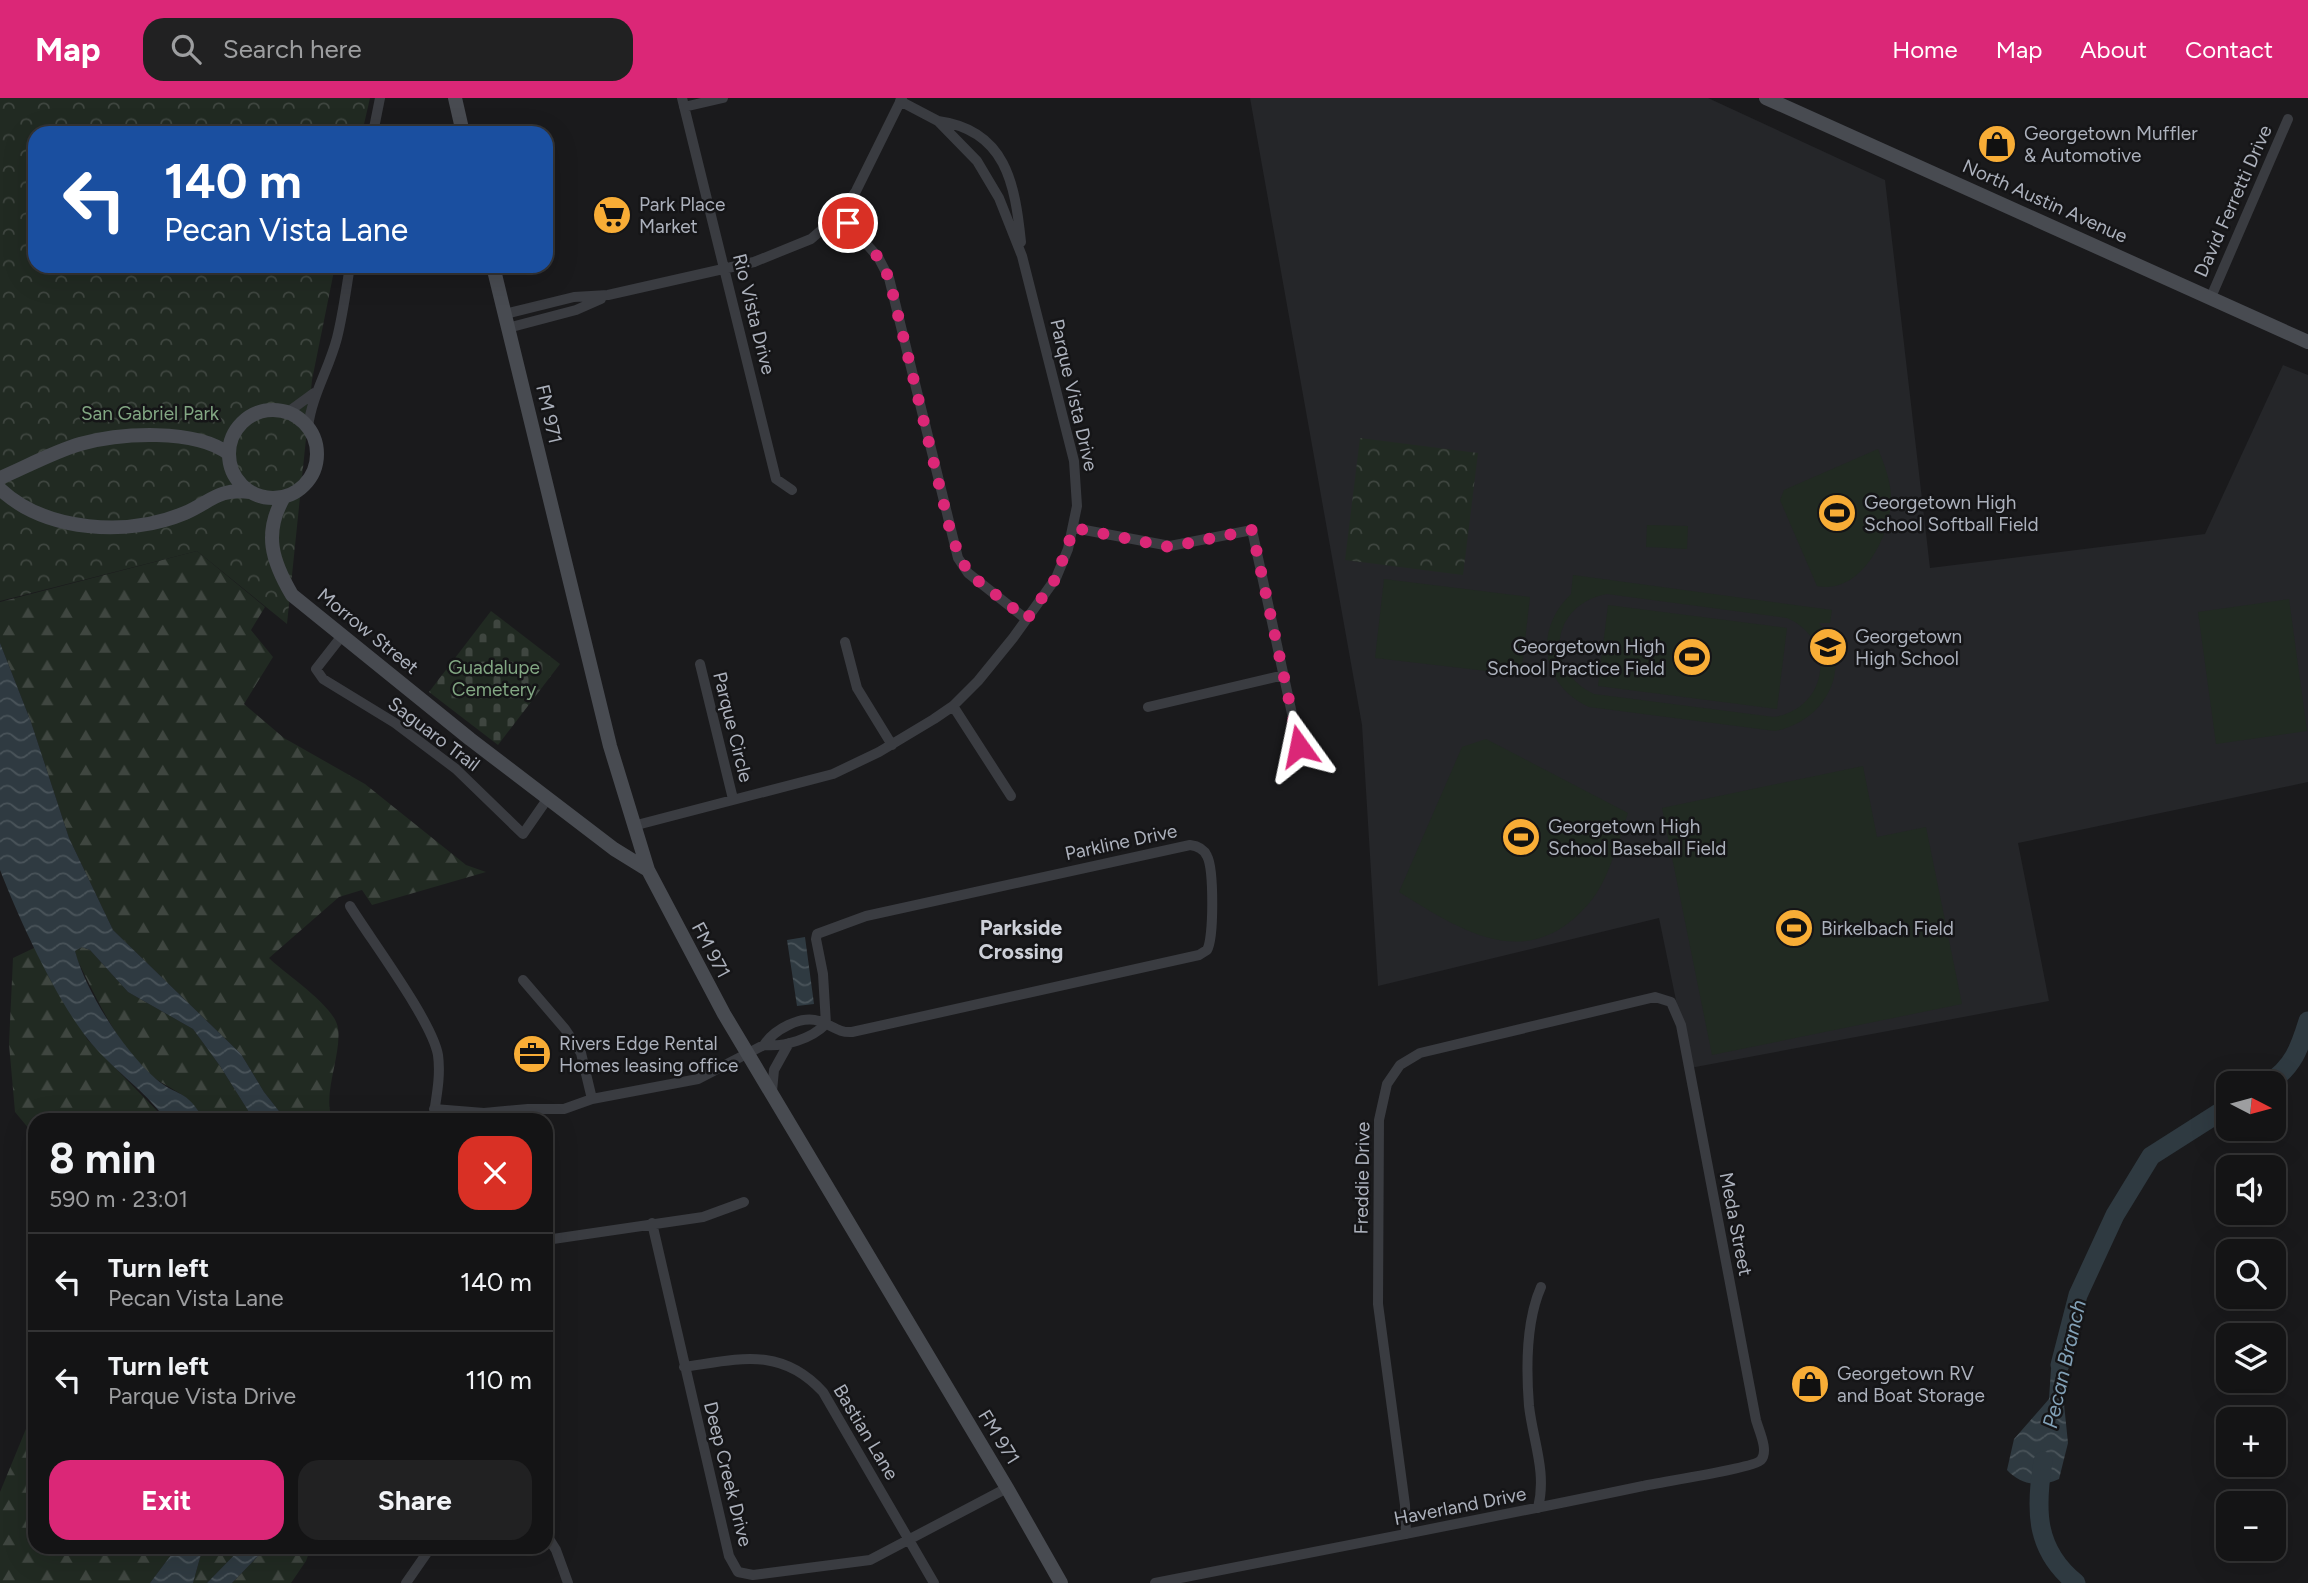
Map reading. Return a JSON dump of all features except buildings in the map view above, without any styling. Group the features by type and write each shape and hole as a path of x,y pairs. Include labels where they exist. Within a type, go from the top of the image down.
{"main road":[{"path":"455,98 461,126"},
{"name":"North Austin Avenue","path":"1766,98 2308,342"},
{"name":"FM 971","path":"496,273 610,746 648,870 747,1054 1061,1583"},
{"path":"0,489 26,509 42,516 63,523 100,525 162,520 186,512 223,491 284,497 299,489 314,468 316,443 308,427 288,412 257,412 244,421 234,433 229,454 232,469 253,493"},
{"path":"210,442 234,433"},
{"path":"0,478 80,444 157,436 210,442 229,454"},
{"path":"223,491 232,469"},
{"name":"Morrow Street","path":"253,493 271,524 269,540 277,570 292,595 341,637 548,798 648,870"},
{"path":"271,524 284,497"}],"street":[{"path":"374,126 380,98"},
{"path":"683,102 723,98"},
{"path":"507,321 574,297 608,295 725,268 797,246 811,239 840,214 869,167 901,100"},
{"name":"Parque Vista Drive","path":"901,100 939,121 977,161 991,183 1022,256"},
{"name":"Rio Vista Drive","path":"683,102 776,479 792,490"},
{"name":"David Ferretti Drive","path":"2211,297 2288,119"},
{"name":"Parque Vista Drive","path":"633,826 832,774 892,745 953,706 978,681 1056,578 1074,528 1078,487 1074,461 1022,256 1015,197 1002,156 969,129 939,121"},
{"path":"840,214 878,257 889,278 958,558 968,573 1027,619"},
{"path":"308,427 315,393 325,375 338,337 349,273"},
{"path":"288,412 315,393"},
{"path":"1074,528 1170,547 1252,530 1299,746"},
{"name":"Saguaro Trail","path":"341,637 316,669 323,679 395,723 456,769 523,834 548,798"},
{"path":"845,642 857,688 892,745"},
{"name":"Parque Circle","path":"700,664 733,799"},
{"path":"1148,707 1284,674"},
{"path":"953,706 1011,796"},
{"name":"Parkline Drive","path":"471,1113 528,1109 554,1111 592,1099 698,1079 764,1045 789,1043 816,1034 826,1024 825,993 816,939 817,933 825,928 866,916 1190,845 1196,845 1207,855 1211,877 1211,938 1207,950 1199,955 852,1032 843,1032 826,1024 816,1020 785,1027 771,1035 764,1045"},
{"path":"350,906 428,1028 437,1051 439,1068 434,1113"},
{"path":"523,980 565,1028 581,1054 592,1099"},
{"name":"Freddie Drive","path":"1406,1534 1405,1505 1378,1304 1379,1120 1387,1084 1400,1065 1436,1048 1655,997 1671,1002"},
{"name":"Meda Street","path":"1671,1002 1681,1025 1756,1420 1765,1453"},
{"path":"772,1095 774,1070 789,1043"},
{"path":"553,1239 704,1217 744,1202"},
{"name":"Deep Creek Drive","path":"652,1223 729,1556 738,1572 753,1575 870,1560 1007,1488"},
{"path":"1538,1508 1543,1478 1529,1405 1529,1370 1533,1306 1541,1287"},
{"name":"Bastian Lane","path":"684,1367 765,1359 788,1364 808,1375 823,1392 934,1583"},
{"name":"Haverland Drive","path":"1155,1583 1707,1472 1754,1466 1765,1453"},
{"path":"553,1545 568,1583"},
{"path":"406,1583 426,1554"}],"shaded area":[{"name":"Georgetown High School","path":"1250,98 1708,98 1885,180 1930,568 2205,534 2283,365 2308,375 2308,782 2018,843 2049,1001 1690,1068 1659,918 1378,986 1362,725"}],"green space":[{"name":"San Gabriel Park","path":"0,98 370,98 364,126 28,126 28,273 334,273 312,380 287,624 197,551 0,601"},
{"path":"1360,438 1478,453 1463,575 1345,560"},
{"name":"Georgetown High School Softball Field","path":"1878,449 1888,475 1891,495 1885,532 1878,547 1859,573 1846,582 1817,586 1780,500 1784,490"},
{"path":"1647,525 1688,526 1687,549 1646,547"},
{"path":"197,551 265,607 251,630 273,657 244,704 284,738 365,784 466,865 486,872 372,905 362,890 339,897 269,958 319,1000 335,1019 338,1039 330,1088 331,1113 280,1113 241,1054 113,930 69,838 31,722 0,643 0,602"},
{"path":"1573,575 1832,610 1830,623 1819,623 1830,639 1835,656 1835,673 1830,689 1821,704 1809,716 1775,731 1589,707 1561,685 1552,671 1548,656 1547,640 1551,624 1559,608 1571,594","holes":["1607,594 1787,618 1803,628 1814,642 1820,657 1820,673 1815,688 1806,701 1792,711 1774,717 1594,694 1577,683 1566,670 1560,654 1560,639 1574,610 1588,600"]},
{"path":"1384,579 1530,597 1521,675 1375,658"},
{"path":"2289,599 2307,731 2216,744 2198,612"},
{"name":"Georgetown High School Practice Field","path":"1608,605 1787,628 1777,709 1598,686"},
{"name":"Guadalupe Cemetery","path":"491,611 560,664 498,745 429,692"},
{"name":"Georgetown High School Baseball Field","path":"1486,739 1628,813 1612,860 1596,894 1567,924 1543,937 1520,941 1496,939 1471,932 1399,892 1462,747"},
{"path":"1863,766 1877,837 1926,827 1962,1004 1712,1055 1662,808"},
{"path":"36,947 87,1039 159,1113 28,1113 28,1128 15,1112 9,1044 13,958"},
{"path":"82,947 90,950 128,992 193,1029 250,1113 199,1113 183,1096 144,1069 106,1017 75,951"},
{"path":"28,1424 28,1554 172,1554 150,1583 0,1583 0,1492"},
{"path":"201,1554 235,1554 207,1583 193,1583"},
{"path":"260,1554 308,1554 291,1583 232,1583"}],"water":[{"path":"0,643 31,722 69,838 113,930 241,1054 280,1113 250,1113 193,1029 128,992 90,950 82,947 75,951 80,967 97,1002 119,1037 156,1079 192,1102 199,1113 160,1113 96,1049 75,1021 27,934 0,870"},
{"path":"805,937 814,1004 797,1006 787,940"},
{"path":"2065,1330 2064,1404 2068,1443 2059,1479 2045,1484 2031,1484 2018,1479 2007,1470 2014,1439 2049,1399 2051,1369"},
{"path":"172,1554 201,1554 193,1583 150,1583"},
{"path":"235,1554 260,1554 232,1583 207,1583"}],"waterway":[{"name":"Pecan Branch","path":"2284,1071 2298,1048 2308,1021"},
{"name":"Pecan Branch","path":"2060,1365 2078,1295 2115,1215 2151,1156 2216,1115"},
{"name":"Pecan Branch","path":"2043,1461 2039,1512 2045,1543 2062,1570 2076,1583"}],"place":[{"name":"Georgetown Muffler & Automotive","path":"1997,144"},
{"name":"Park Place Market","path":"612,215"},
{"name":"Georgetown High School Softball Field","path":"1837,513"},
{"name":"Georgetown High School","path":"1828,647"},
{"name":"Georgetown High School Practice Field","path":"1692,657"},
{"name":"Georgetown High School Baseball Field","path":"1521,837"},
{"name":"Birkelbach Field","path":"1794,928"},
{"name":"Rivers Edge Rental Homes leasing office","path":"532,1054"},
{"name":"Georgetown RV and Boat Storage","path":"1810,1384"}],"district":[{"name":"Parkside Crossing","path":"1021,939"}],"route":[{"path":"848,223 878,257 889,278 952,538 958,558 968,573 1027,619 1056,578 1074,528 1170,547 1252,530 1299,746"}]}
